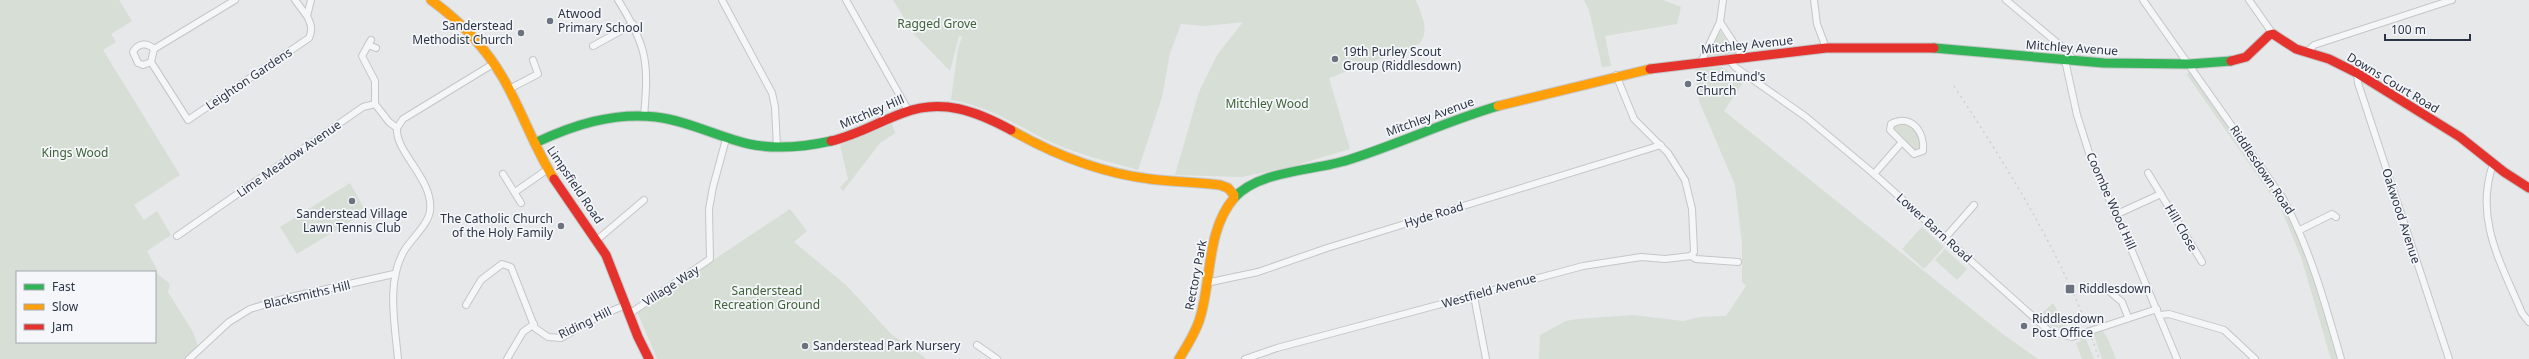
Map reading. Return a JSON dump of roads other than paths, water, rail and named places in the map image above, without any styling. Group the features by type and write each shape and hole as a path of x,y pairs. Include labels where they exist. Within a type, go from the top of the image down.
{"main road":[{"name":"Limpsfield Road","path":"431,0 468,31 509,89 548,169 598,239 613,268 640,343 649,359"},
{"name":"Mitchley Avenue","path":"1234,195 1243,187 1257,181 1348,160 1454,119 1525,98 1616,75 1728,58 1826,48 1923,47 2069,61 2190,64 2234,61 2246,58 2269,35 2274,34"},
{"name":"Downs Court Road","path":"2274,34 2296,49 2329,59 2357,73 2460,137 2494,164 2529,188"},
{"name":"Mitchley Hill","path":"535,143 589,121 622,116 644,116 674,120 726,139 777,148 798,147 839,139 858,133 908,110 936,105 966,109 993,119 1056,152 1092,165 1148,179 1220,185 1228,188 1234,195"},
{"name":"Rectory Park","path":"1180,359 1200,318 1218,226 1225,206 1234,195"}],"street":[{"path":"154,49 150,45 142,44 136,47 133,52 138,64 143,65 151,62 154,49 235,0"},
{"path":"295,0 311,0 307,16"},
{"path":"295,0 307,16"},
{"path":"618,0 633,24 642,43 647,62 644,116"},
{"path":"722,0 772,93 775,107 777,148"},
{"path":"846,0 908,110"},
{"path":"1701,62 1720,22 1723,0"},
{"path":"1814,0 1817,24 1826,48"},
{"path":"2006,0 2067,51 2069,61"},
{"name":"Riddlesdown Road","path":"2143,0 2190,64 2282,197 2300,230 2341,359"},
{"name":"Downs Court Road","path":"2249,0 2274,34"},
{"path":"2307,52 2314,45 2437,2 2452,0"},
{"name":"Leighton Gardens","path":"151,62 188,120 310,38 312,25 307,16"},
{"path":"1720,22 1743,57"},
{"path":"593,46 633,24"},
{"path":"376,48 369,43 362,56 375,81 375,104 389,122 397,128"},
{"name":"Lower Barn Road","path":"1728,58 1735,67 1806,117 1874,174 2049,331 2072,337 2128,317 2157,309"},
{"path":"509,89 538,74 533,60"},
{"name":"Coombe Wood Hill","path":"2069,61 2077,115 2091,159 2160,315 2177,359"},
{"path":"398,359 394,274 404,251 426,221 430,211 426,186 398,138 397,128 403,119 492,64"},
{"name":"Oakwood Avenue","path":"2357,73 2360,90 2449,359"},
{"path":"1616,75 1634,119 1661,145 1677,166 1690,196 1694,238 1694,252 1691,256"},
{"name":"Lime Meadow Avenue","path":"177,236 363,107 375,104"},
{"path":"1896,121 1905,121 1919,129 1923,139 1923,151 1914,154 1902,142 1890,130 1891,124 1896,121"},
{"name":"Village Way","path":"628,309 705,263 711,257 708,234 710,209 713,187 726,139"},
{"path":"1874,174 1902,142"},
{"name":"Hyde Road","path":"1206,283 1258,272 1327,248 1661,145"},
{"path":"2494,164 2486,195 2487,221 2494,246 2522,313 2529,322"},
{"path":"515,192 548,169"},
{"name":"Hill Close","path":"2148,173 2202,262"},
{"path":"503,174 521,203"},
{"name":"Hill Close","path":"2116,215 2161,194"},
{"path":"598,239 644,200"},
{"path":"1945,238 1974,205"},
{"path":"2300,230 2332,214"},
{"name":"Westfield Avenue","path":"1245,359 1549,274 1614,260 1691,256 1696,259 1738,262"},
{"name":"Riding Hill","path":"466,305 481,280 488,273 498,265 507,264 512,267 534,324 544,336 561,338 599,316 628,309"},
{"name":"Blacksmiths Hill","path":"189,359 229,322 250,309 286,298 394,274"},
{"path":"2102,286 2122,302 2128,317"},
{"path":"1474,296 1486,359"},
{"path":"2160,315 2169,314 2224,330 2255,359"},
{"path":"508,359 523,332 534,324"},
{"path":"977,345 997,359"}],"railway":[{"path":"1954,86 1996,151 2036,218 2054,252 2086,322 2099,359"}],"place":[{"name":"Atwood Primary School","path":"550,21"},
{"name":"Sanderstead Methodist Church","path":"521,33"},
{"name":"19th Purley Scout Group (Riddlesdown)","path":"1335,59"},
{"name":"St Edmund's Church","path":"1688,84"},
{"name":"Sanderstead Village Lawn Tennis Club","path":"352,201"},
{"name":"The Catholic Church of the Holy Family","path":"561,226"},
{"name":"Riddlesdown","path":"2070,289"},
{"name":"Riddlesdown Post Office","path":"2024,326"},
{"name":"Sanderstead Park Nursery","path":"805,346"}],"park label":[{"name":"Ragged Grove","path":"937,24"},
{"name":"Mitchley Wood","path":"1267,104"},
{"name":"Kings Wood","path":"75,153"},
{"name":"Sanderstead Recreation Ground","path":"767,298"}]}
